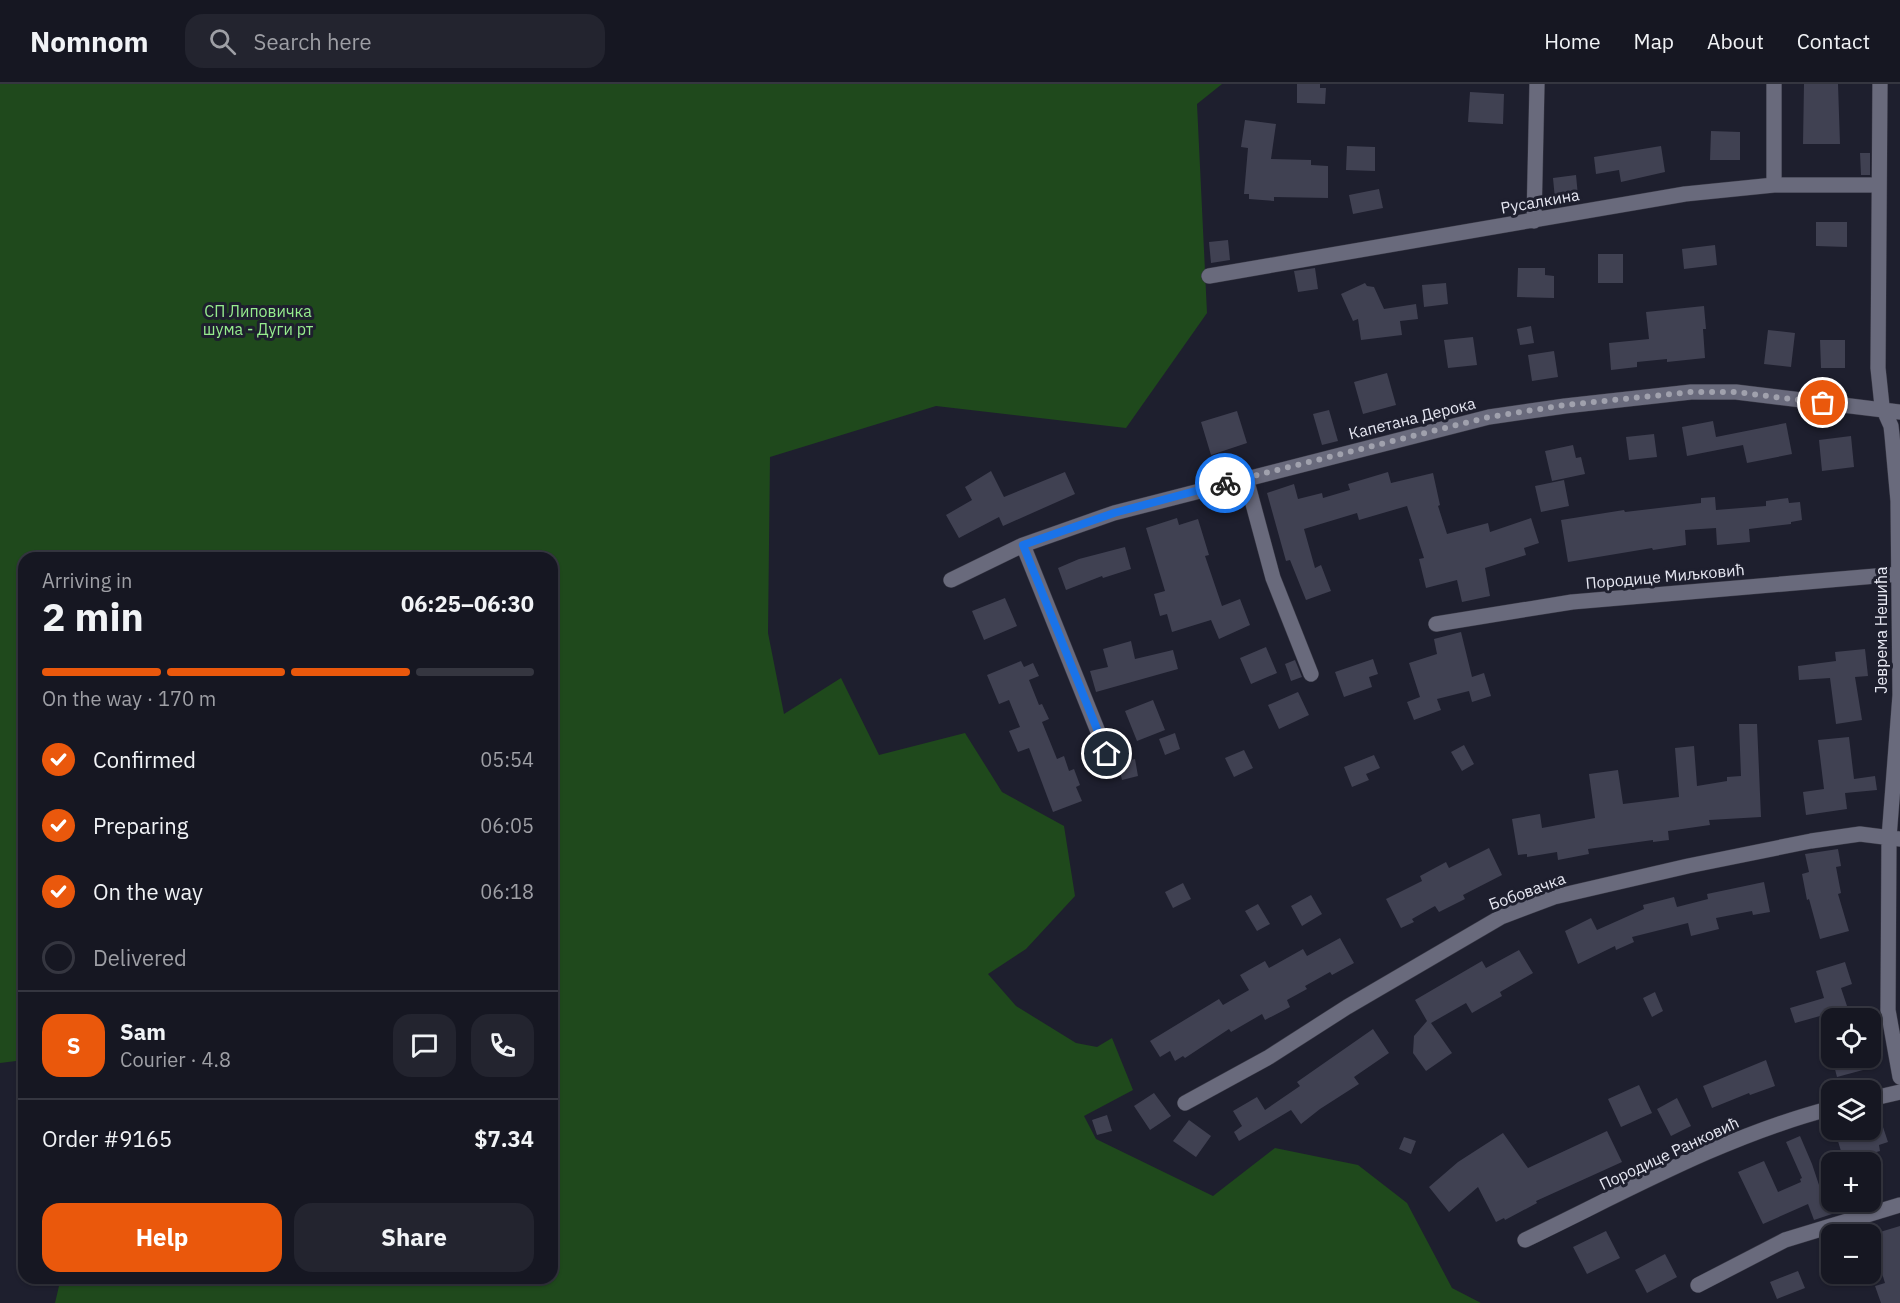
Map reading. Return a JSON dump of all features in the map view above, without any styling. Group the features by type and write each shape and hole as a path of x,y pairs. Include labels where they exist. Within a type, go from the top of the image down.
{"street":[{"path":"1534,221 1537,84"},
{"path":"1774,84 1774,185"},
{"name":"Јеврема Нешића","path":"1880,84 1878,368 1883,411 1888,418 1892,435 1898,501 1900,695 1895,838 1894,1010 1900,1077"},
{"name":"Русалкина","path":"1209,276 1685,194 1774,185 1880,185"},
{"name":"Капетана Дерока","path":"951,580 1023,545 1114,513 1489,417 1565,405 1691,392 1736,392 1900,412"},
{"path":"1246,478 1273,578 1311,674"},
{"path":"1023,545 1107,754"},
{"name":"Породице Миљковић","path":"1436,624 1572,602 1899,574"},
{"name":"Бобовачка","path":"1185,1103 1269,1057 1347,1007 1501,916 1576,891 1811,841 1860,834 1895,838"},
{"path":"1881,1096 1900,1092"},
{"name":"Породице Ранковић","path":"1525,1240 1715,1149 1796,1118 1821,1111"},
{"path":"1698,1285 1785,1240 1900,1205"}],"green space":[{"name":"СП Липовичка шума - Дуги рт","path":"0,84 1222,84 1197,104 1207,313 1126,428 936,406 770,457 768,633 784,714 841,678 879,755 965,733 1002,792 1064,826 1075,896 1026,949 988,974 1016,1006 1076,1043 1097,1047 1112,1038 1133,1090 1084,1116 1096,1139 1213,1196 1275,1148 1358,1165 1407,1203 1452,1288 1481,1303 55,1303 61,1284 558,1284 558,552 18,552 18,1061 0,1063"}],"building":[{"path":"1297,84 1320,84 1320,88 1326,88 1325,104 1297,103"},
{"path":"1804,84 1838,84 1840,144 1803,144"},
{"path":"1470,92 1504,94 1503,124 1468,122"},
{"path":"1245,120 1276,124 1271,159 1311,160 1311,165 1328,166 1328,198 1274,197 1274,201 1249,199 1249,194 1244,194 1248,148 1241,147"},
{"path":"1711,131 1740,132 1740,160 1710,160"},
{"path":"1347,146 1375,147 1375,171 1346,170"},
{"path":"1661,146 1665,172 1621,182 1619,170 1596,174 1594,157"},
{"path":"1860,153 1870,153 1870,175 1861,175"},
{"path":"1576,175 1578,196 1555,199 1553,178"},
{"path":"1379,189 1383,208 1353,214 1349,195"},
{"path":"1816,222 1847,222 1847,247 1816,246"},
{"path":"1228,240 1230,260 1211,263 1209,242"},
{"path":"1715,245 1717,265 1684,269 1682,249"},
{"path":"1598,254 1623,254 1623,283 1598,283"},
{"path":"1315,268 1318,289 1298,292 1294,271"},
{"path":"1518,268 1545,268 1545,275 1554,276 1554,298 1517,297"},
{"path":"1365,283 1367,286 1374,287 1384,309 1416,304 1418,319 1400,321 1402,335 1361,340 1358,319 1353,321 1341,294"},
{"path":"1446,283 1448,304 1424,307 1422,285"},
{"path":"1704,306 1705,358 1637,362 1637,367 1611,370 1609,343 1649,339 1646,312"},
{"path":"1531,326 1534,343 1520,345 1517,329"},
{"path":"1768,330 1795,333 1791,367 1764,364"},
{"path":"1473,337 1477,365 1448,368 1444,340"},
{"path":"1820,340 1845,340 1845,368 1821,368"},
{"path":"1554,351 1558,377 1532,381 1528,355"},
{"path":"1387,373 1396,405 1363,414 1354,382"},
{"path":"1329,410 1338,441 1322,445 1313,414"},
{"path":"1237,411 1247,443 1211,455 1201,422"},
{"path":"1713,421 1716,437 1786,423 1792,454 1747,463 1743,445 1687,456 1682,427"},
{"path":"1654,434 1657,457 1629,460 1626,437"},
{"path":"1851,436 1854,467 1822,471 1819,440"},
{"path":"1573,445 1576,458 1581,457 1585,474 1552,481 1545,451"},
{"path":"991,471 1004,497 1065,472 1075,494 1003,526 999,517 959,538 946,515 972,500 965,487"},
{"path":"1388,472 1391,483 1433,473 1440,505 1438,506 1447,534 1488,523 1490,532 1531,518 1539,543 1524,548 1526,555 1485,568 1490,596 1462,602 1457,580 1426,588 1419,559 1424,558 1407,506 1359,520 1357,513 1304,529 1315,568 1321,565 1331,591 1306,600 1290,560 1286,561 1267,493 1294,484 1298,499 1322,493 1323,498 1350,490 1348,484"},
{"path":"1564,480 1569,506 1541,512 1535,486"},
{"path":"1715,497 1716,510 1766,506 1766,501 1788,498 1789,503 1800,502 1802,520 1791,522 1791,524 1749,529 1750,542 1717,545 1716,528 1685,530 1686,545 1653,550 1652,548 1568,562 1561,520 1624,510 1625,512 1701,503 1701,498"},
{"path":"1177,518 1179,525 1198,519 1209,555 1205,556 1222,606 1240,599 1250,625 1219,639 1211,620 1172,632 1167,614 1160,616 1154,594 1165,591 1146,528"},
{"path":"1125,547 1131,569 1103,578 1102,576 1066,590 1058,568 1079,559"},
{"path":"1005,598 1017,626 984,640 972,611"},
{"path":"1461,632 1472,677 1484,673 1491,696 1472,702 1469,691 1437,699 1441,710 1414,720 1407,702 1420,697 1409,663 1437,654 1434,639"},
{"path":"1131,641 1135,659 1173,650 1178,669 1096,692 1090,671 1108,667 1103,649"},
{"path":"1266,647 1277,673 1251,684 1240,658"},
{"path":"1865,649 1868,676 1855,677 1862,720 1836,724 1830,678 1799,680 1798,666 1836,661 1835,652"},
{"path":"1373,659 1378,674 1369,677 1372,687 1344,697 1335,672"},
{"path":"1295,660 1302,677 1291,681 1285,664"},
{"path":"1021,661 1024,667 1033,663 1039,676 1029,680 1039,705 1042,704 1049,719 1042,722 1057,759 1064,756 1069,771 1074,769 1080,785 1076,787 1082,801 1053,812 1029,748 1018,752 1009,731 1020,727 1009,700 999,704 987,675"},
{"path":"1298,692 1309,715 1279,729 1268,705"},
{"path":"1153,700 1165,730 1137,741 1125,711"},
{"path":"1739,724 1757,724 1761,817 1709,820 1710,825 1668,831 1669,840 1588,849 1589,854 1558,860 1557,852 1527,857 1527,854 1518,855 1512,819 1540,814 1542,828 1595,818 1589,774 1618,770 1623,804 1679,797 1675,748 1694,746 1697,786 1727,781 1727,777 1741,776"},
{"path":"1175,733 1180,749 1165,755 1159,739"},
{"path":"1849,737 1854,779 1875,776 1877,790 1845,793 1847,809 1806,815 1803,792 1824,789 1818,740"},
{"path":"1464,745 1474,764 1462,771 1451,752"},
{"path":"1244,750 1253,768 1234,777 1225,758"},
{"path":"1374,755 1380,768 1366,774 1369,780 1352,787 1344,767"},
{"path":"1135,759 1138,776 1122,780 1118,763"},
{"path":"1489,848 1502,875 1463,895 1465,899 1439,912 1435,906 1412,919 1414,922 1401,928 1386,899 1422,881 1420,876 1446,862 1449,868"},
{"path":"1838,849 1841,866 1836,867 1841,893 1838,894 1849,931 1820,939 1809,899 1807,900 1802,874 1809,872 1805,854"},
{"path":"1764,882 1770,912 1753,915 1752,911 1716,918 1719,929 1691,936 1688,923 1632,937 1634,942 1616,950 1615,946 1578,964 1565,931 1591,918 1597,930 1644,909 1643,905 1674,897 1677,907 1708,899 1707,894"},
{"path":"1183,883 1191,899 1173,908 1165,892"},
{"path":"1311,895 1322,914 1302,926 1291,906"},
{"path":"1258,904 1270,924 1257,931 1245,911"},
{"path":"1340,938 1354,963 1332,975 1330,972 1305,986 1307,989 1287,1000 1290,1007 1265,1020 1262,1014 1231,1032 1229,1029 1185,1058 1183,1056 1175,1061 1170,1051 1160,1057 1150,1041 1219,999 1223,1005 1249,990 1240,975 1265,961 1269,968 1303,949 1307,956"},
{"path":"1519,950 1533,973 1500,992 1502,996 1472,1013 1466,1003 1431,1023 1452,1053 1426,1071 1413,1053 1414,1036 1427,1021 1415,1000 1482,961 1486,968"},
{"path":"1845,962 1852,984 1841,988 1848,1008 1821,1008 1821,1018 1820,1016 1795,1023 1790,1008 1824,998 1816,971"},
{"path":"1655,992 1663,1011 1652,1017 1643,998"},
{"path":"1373,1029 1389,1053 1354,1077 1359,1084 1301,1124 1291,1110 1239,1141 1234,1132 1242,1126 1233,1111 1257,1097 1265,1110 1300,1086 1297,1082"},
{"path":"1766,1060 1775,1086 1750,1095 1749,1093 1712,1108 1703,1086"},
{"path":"1835,1068 1862,1068 1863,1070 1837,1077"},
{"path":"1639,1085 1652,1113 1621,1127 1608,1099"},
{"path":"1154,1093 1171,1116 1150,1130 1134,1106"},
{"path":"1677,1098 1691,1126 1671,1136 1657,1109"},
{"path":"1107,1115 1112,1131 1097,1135 1092,1120"},
{"path":"1189,1120 1211,1136 1196,1157 1173,1141"},
{"path":"1881,1124 1888,1142 1879,1145 1880,1151 1841,1152 1838,1140 1881,1140"},
{"path":"1607,1131 1622,1162 1536,1201 1537,1203 1505,1220 1504,1218 1496,1222 1478,1187 1449,1212 1429,1187 1458,1162 1503,1133 1528,1168"},
{"path":"1800,1136 1821,1191 1821,1212 1838,1212 1814,1220 1808,1204 1763,1224 1738,1172 1764,1161 1778,1192 1801,1182 1802,1178 1786,1142"},
{"path":"1404,1137 1416,1141 1411,1154 1399,1149"},
{"path":"1900,1226 1900,1303 1881,1303 1875,1286 1885,1283 1881,1270 1881,1232"},
{"path":"1606,1231 1620,1258 1587,1274 1573,1247"},
{"path":"1665,1254 1677,1277 1647,1293 1635,1270"},
{"path":"1798,1271 1805,1288 1777,1299 1770,1282"}],"way so far":[{"path":"1225,483 1489,417 1565,405 1691,392 1736,392 1823,403"}],"route":[{"path":"1107,754 1023,545 1114,513 1225,483"}]}
